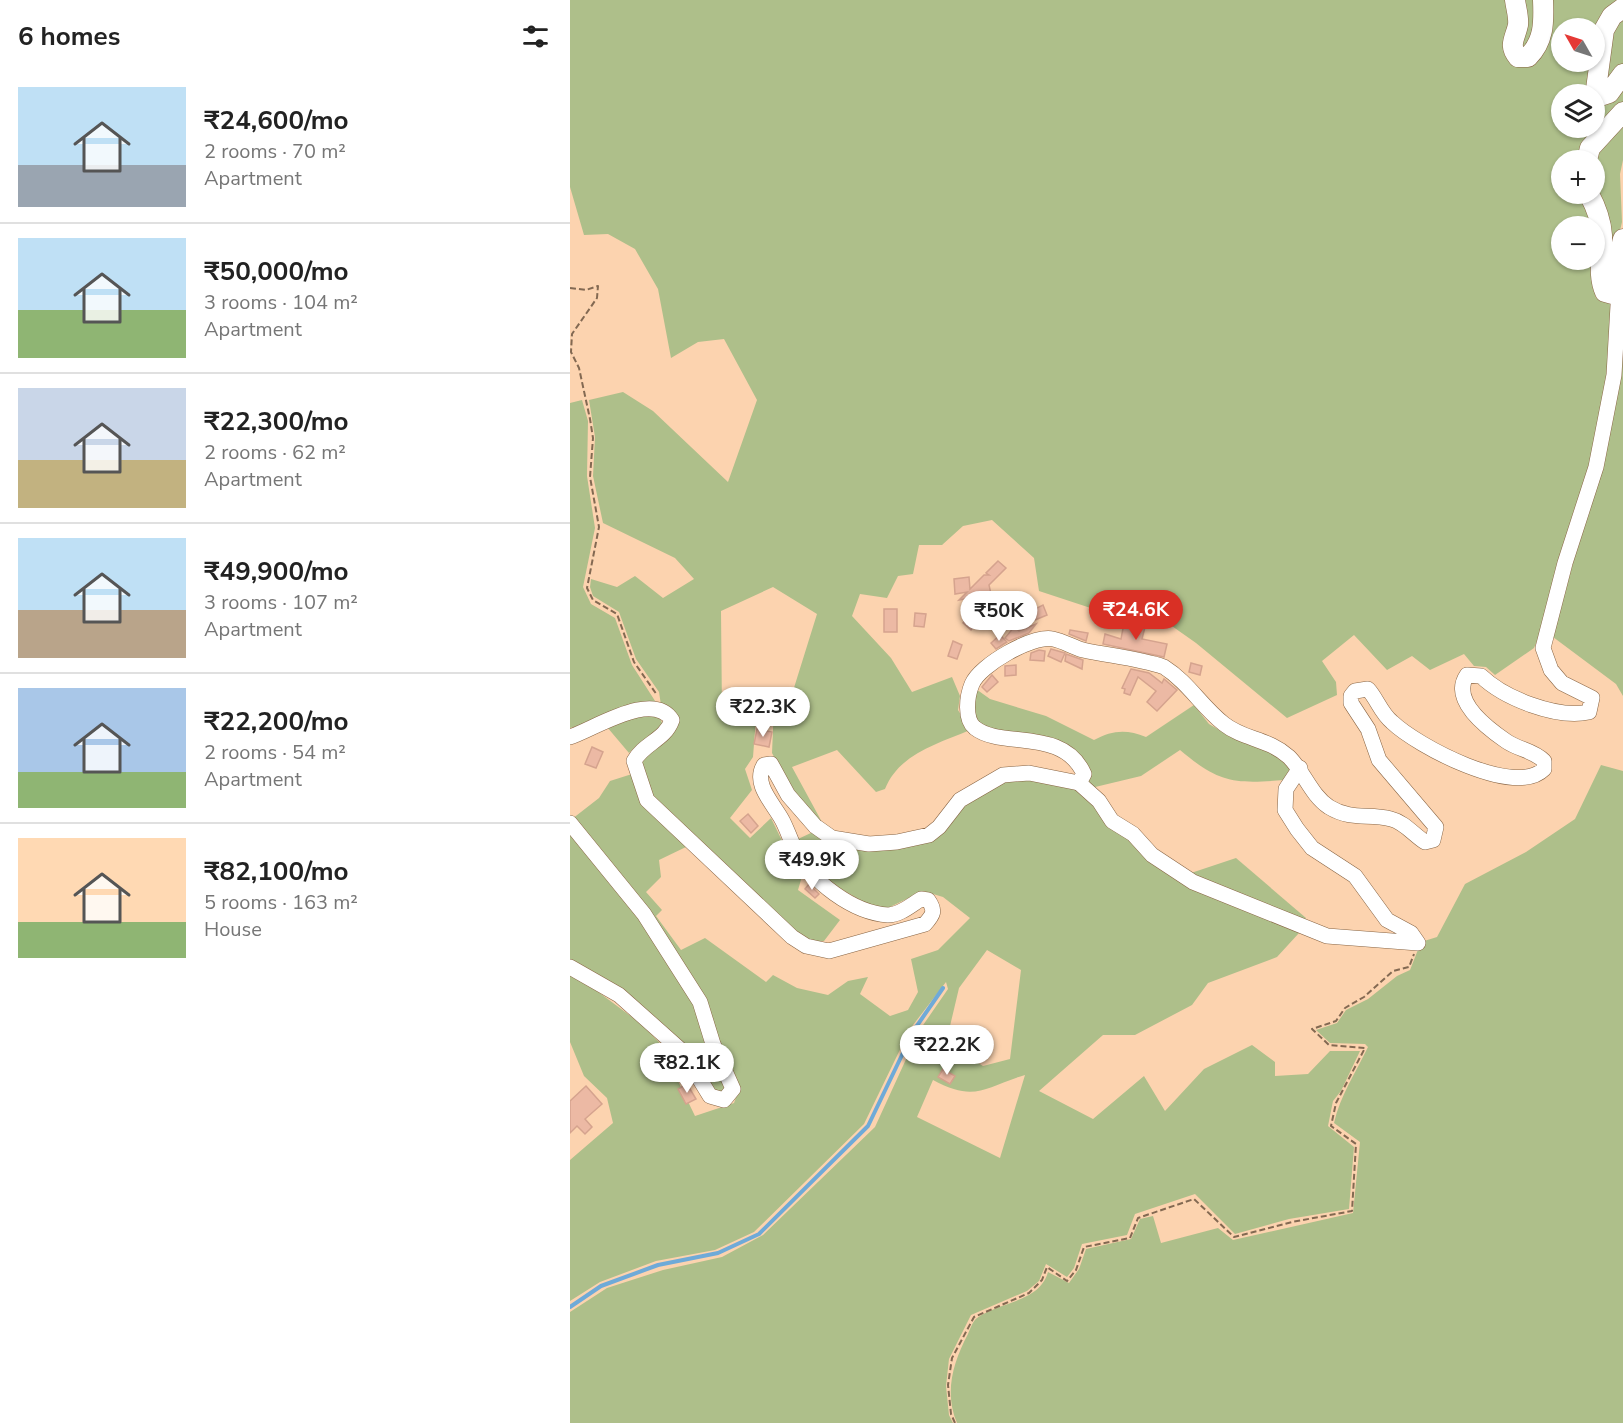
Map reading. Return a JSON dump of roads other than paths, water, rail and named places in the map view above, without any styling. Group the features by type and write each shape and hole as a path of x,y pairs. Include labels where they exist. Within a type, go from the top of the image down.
{"main road":[{"path":"1515,0 1518,23 1512,45 1513,51 1518,57 1528,57 1540,42 1544,24 1543,0"},
{"path":"1623,8 1612,16 1604,30 1596,89 1600,96 1609,93 1623,74"},
{"path":"1590,150 1623,112"},
{"path":"1594,204 1599,213 1602,235 1600,281 1605,292 1612,294 1619,288 1618,261 1623,239"}],"street":[{"path":"1078,783 1084,774 1080,765 1053,746 1032,740 992,735 975,728 969,720 967,708 972,684 992,662 1040,640 1052,639 1085,650 1164,667 1175,674 1224,724 1275,746 1300,768 1318,796 1328,806 1354,818 1394,819 1425,842 1433,840 1436,827 1379,760 1368,729 1351,703 1351,696 1355,692 1368,688 1390,721 1424,744 1468,766 1513,778 1538,774 1544,769 1544,761 1538,755 1506,741 1468,706 1462,698 1461,689 1467,675 1481,676 1494,689 1538,707 1580,714 1589,712 1592,698 1562,682 1551,670 1543,648 1565,563 1596,467 1614,375 1619,288"},
{"path":"570,737 627,712 655,707 662,710 672,720 669,729 660,739 639,752 634,761 646,800 792,937 819,951 829,951 926,924 933,915 933,907 928,900 921,899 904,911 889,915 864,908 824,885 808,870 796,851 788,829 760,783 759,773 764,765 771,764 788,795 815,826 832,837 869,844 897,842 929,835 939,827 960,800 1003,775 1029,774 1078,783 1099,801 1112,821 1133,834 1152,855 1193,882 1327,936 1418,943 1411,933 1387,920 1355,876 1312,848 1297,830 1285,810 1286,789 1300,768"},
{"path":"570,823 644,914 700,1002 713,1044 733,1089 729,1096 724,1100 710,1096 682,1052 619,995 570,967"}],"waterway":[{"path":"570,1307 601,1286 658,1265 718,1253 759,1234 868,1126 914,1030 943,988"}]}
